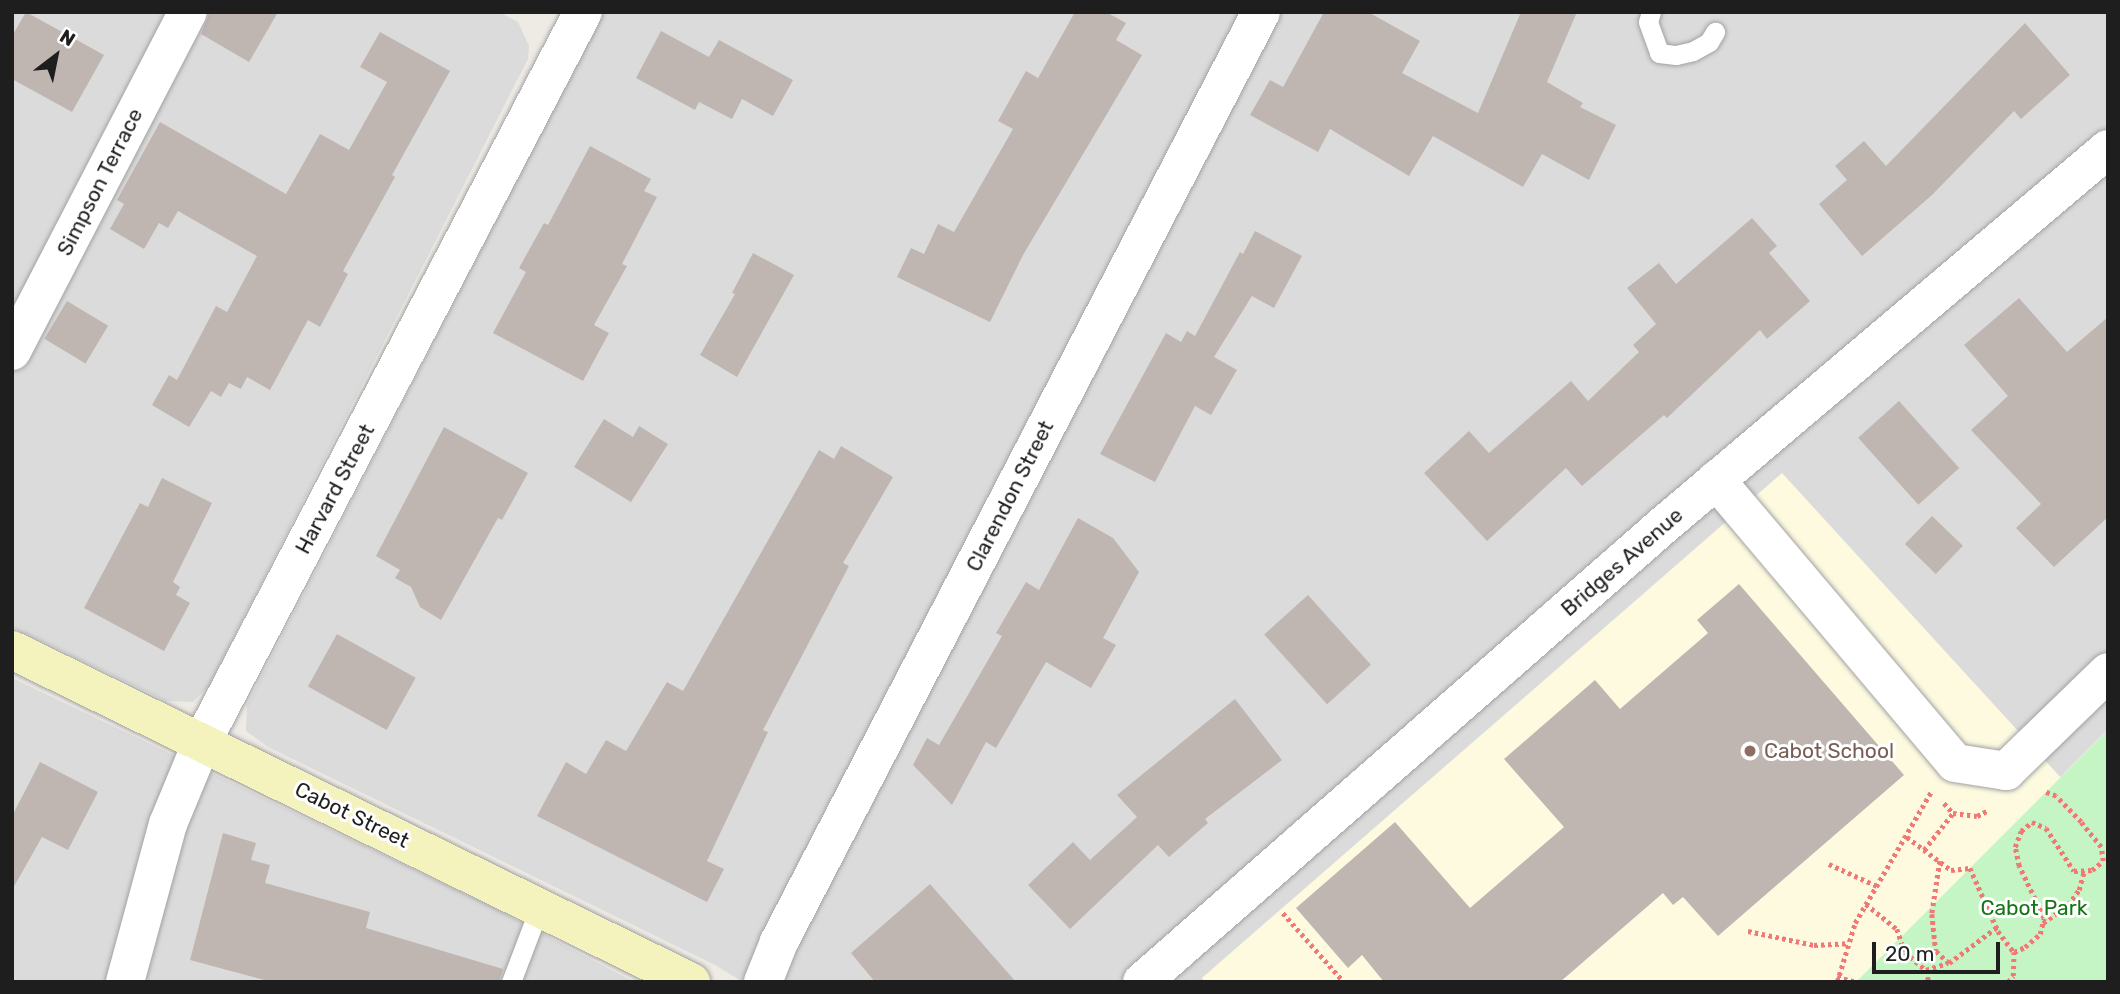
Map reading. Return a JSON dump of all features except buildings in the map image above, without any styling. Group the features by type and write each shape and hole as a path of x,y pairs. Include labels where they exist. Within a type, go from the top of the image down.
{"street":[{"name":"Simpson Terrace","path":"12,351 188,12"},
{"name":"Clarendon Street","path":"763,982 779,942 1261,12"},
{"name":"Harvard Street","path":"125,982 168,824 202,742 568,17"},
{"name":"Bridges Avenue","path":"1142,982 1716,480 2108,149"},
{"path":"1716,480 1955,763 2020,780 2108,672"},
{"name":"Cabot Street","path":"12,650 691,982"}],"lane":[{"path":"1651,12 1648,22 1659,53 1676,55 1693,51 1709,42 1715,32"},
{"path":"511,982 540,906"}],"path":[{"path":"2014,952 2025,947 2040,934 2044,918 2019,866 2015,847 2021,831 2032,822 2046,828 2074,871 2092,870 2103,861 2101,847 2056,796 2020,780"},
{"path":"1857,982 1837,979 1848,943 1866,904 1932,790 1953,813 1977,816 1996,807"},
{"path":"1924,850 1953,813"},
{"path":"1907,837 1951,870 1970,868 1997,927 2014,952 2013,976 2008,982"},
{"path":"1940,862 1933,927 1936,951 1949,963"},
{"path":"1829,864 1877,886"},
{"path":"2043,923 2068,905 2079,890 2084,871"},
{"path":"1275,904 1344,982"},
{"path":"1866,904 1897,929 1905,953 1926,970 1928,982"},
{"path":"1926,970 1949,963 1997,927"},
{"path":"1748,931 1814,945 1848,943"}],"shaded area":[{"path":"12,12 499,12 518,22 529,46 528,59 209,686 193,702 166,701 12,627"},
{"path":"604,12 2108,12 2108,729 2060,777 1782,474 1202,978 1205,982 743,982 715,965 268,747 246,731 247,704"},
{"name":"Cabot School","path":"1782,473 2072,790 2026,982 1205,982 1202,978"},
{"path":"12,678 488,905 634,982 12,982"}],"green space":[{"name":"Cabot Park","path":"2108,730 2108,982 1856,982"}],"place":[{"name":"Cabot School","path":"1750,751"}]}
